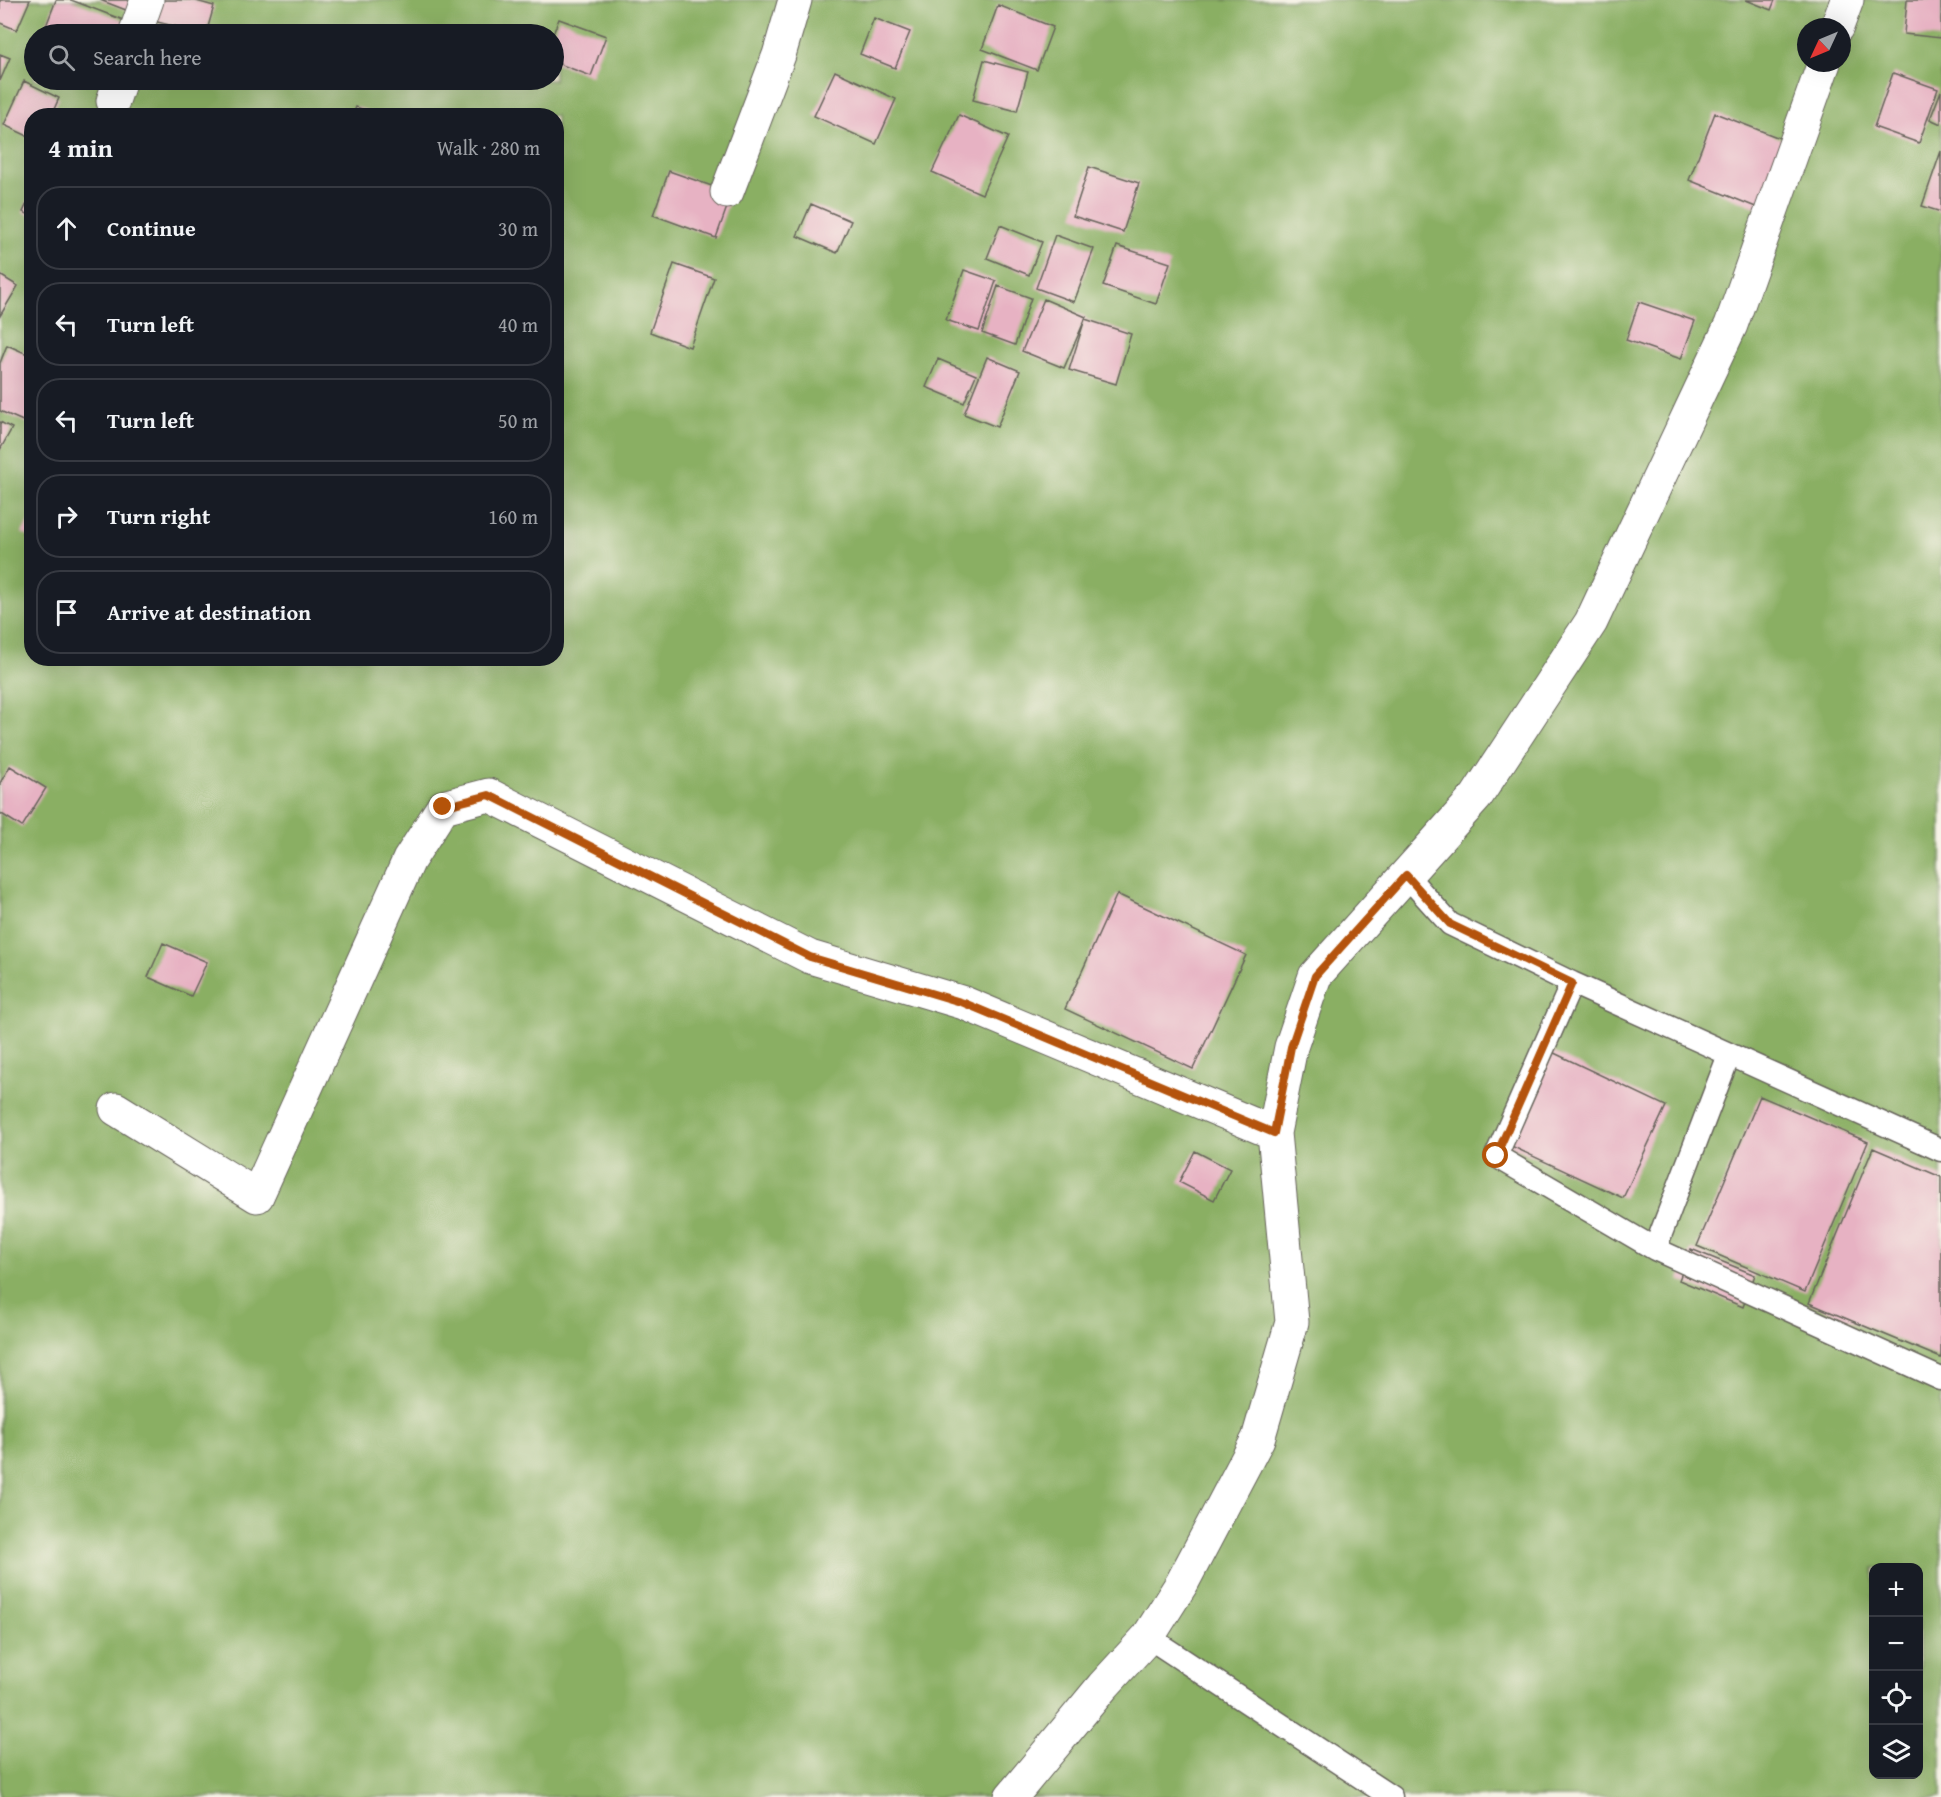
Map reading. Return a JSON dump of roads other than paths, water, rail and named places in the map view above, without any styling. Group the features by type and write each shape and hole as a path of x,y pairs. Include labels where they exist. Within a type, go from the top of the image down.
{"street":[{"path":"139,24 147,0"},
{"path":"727,192 779,55 795,0"},
{"path":"1840,18 1847,0"},
{"path":"1011,1797 1103,1686 1148,1637 1182,1583 1258,1439 1292,1322 1274,1133 1291,1047 1315,976 1476,797 1591,622 1731,325 1821,72"},
{"path":"116,1108 257,1196 409,860 443,807 489,795 810,957 964,1003 1274,1133"}],"lane":[{"path":"1406,875 1450,924 1572,983 1941,1150"},
{"path":"1572,983 1496,1156 1655,1249 1941,1379"},
{"path":"1655,1249 1729,1055"},
{"path":"1148,1637 1391,1797"}]}
